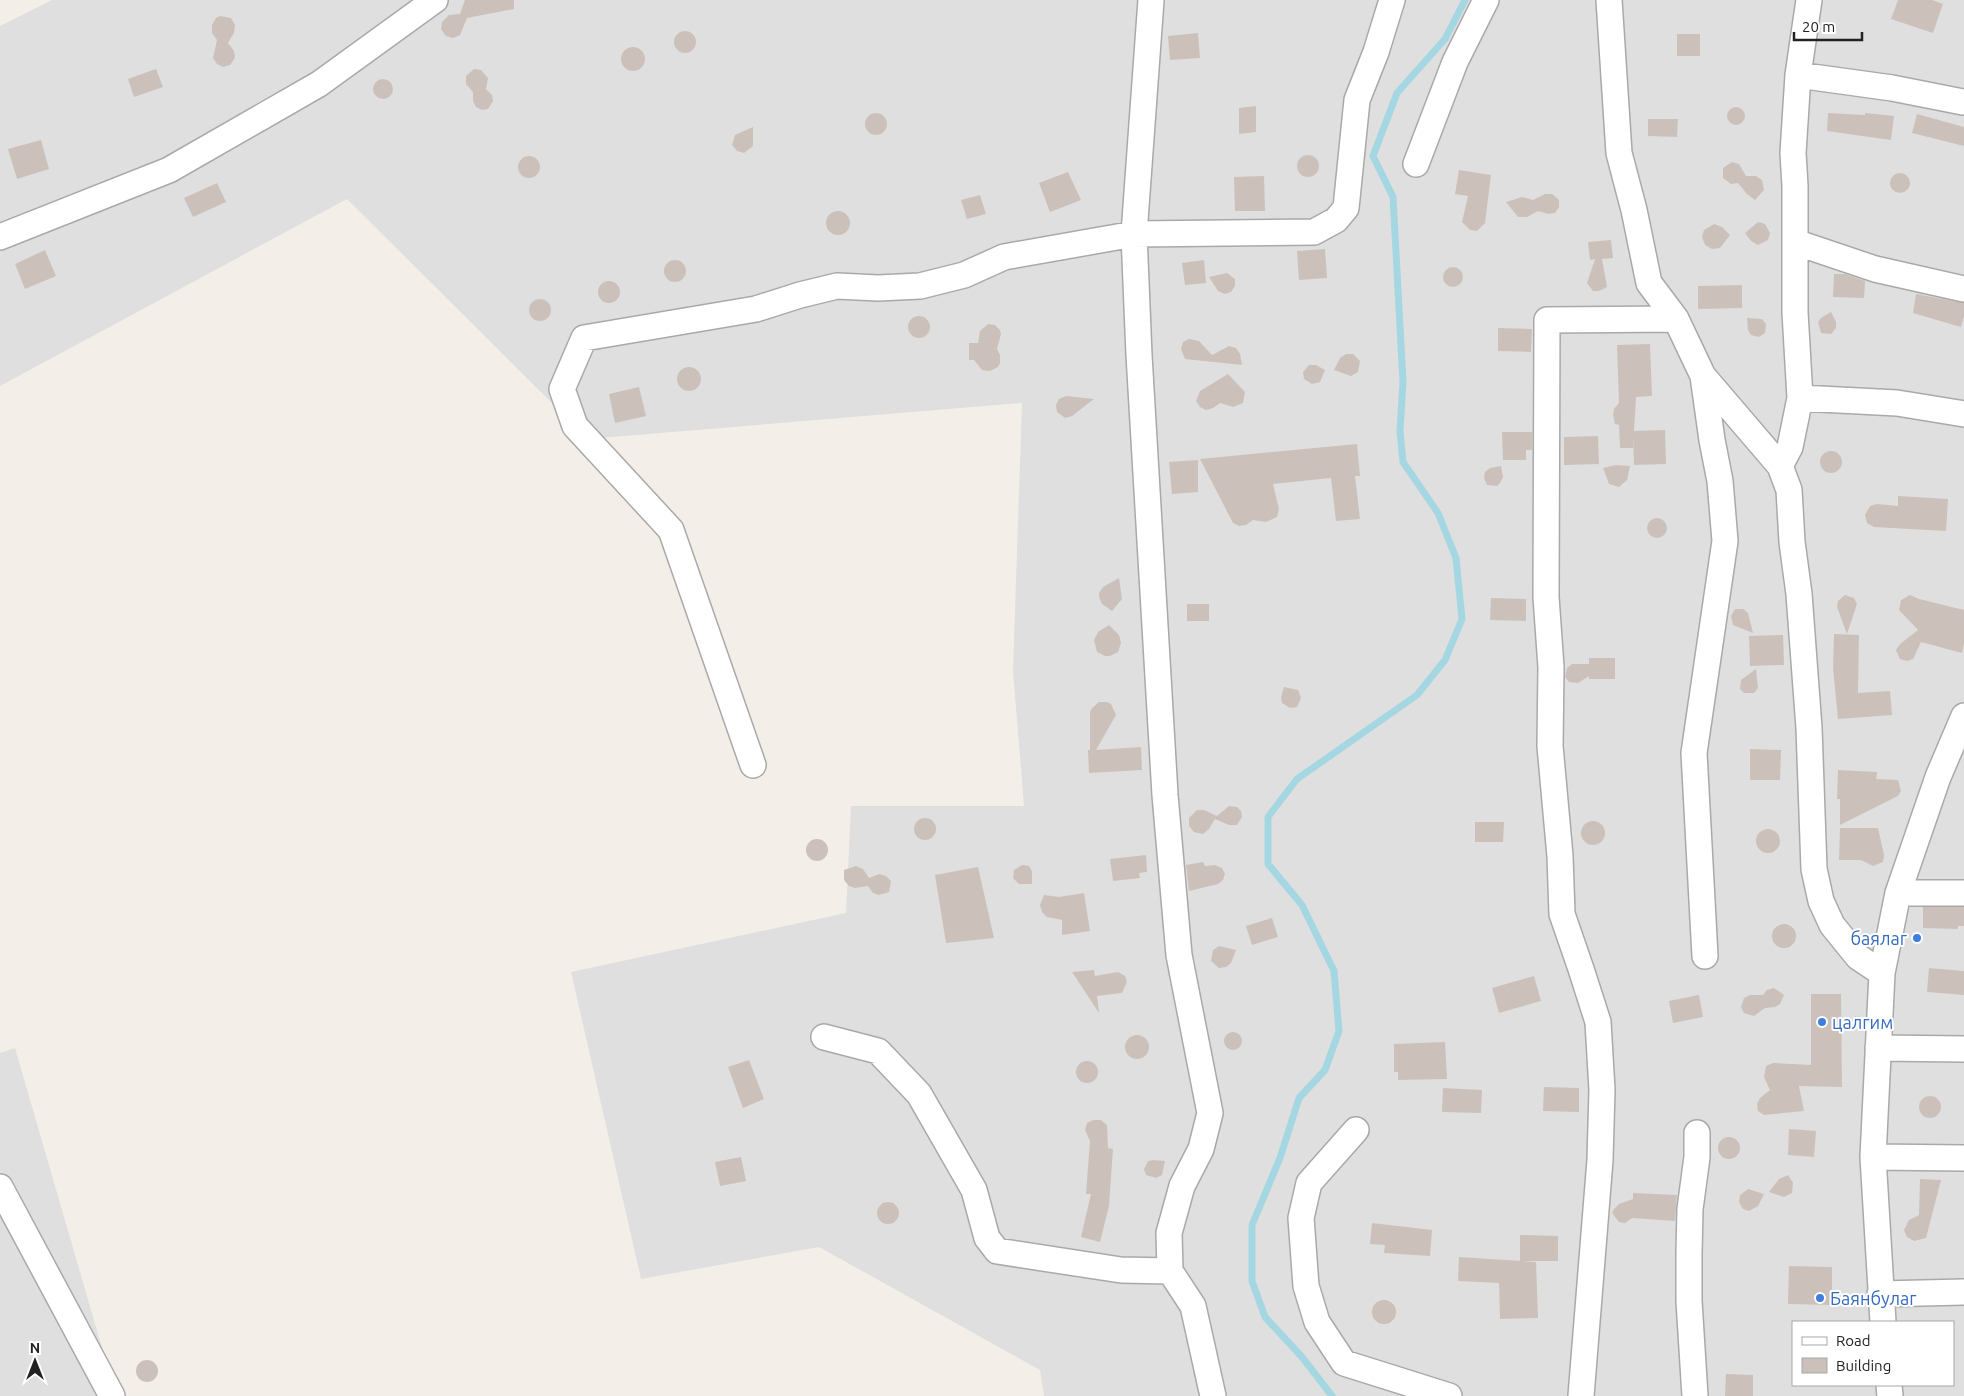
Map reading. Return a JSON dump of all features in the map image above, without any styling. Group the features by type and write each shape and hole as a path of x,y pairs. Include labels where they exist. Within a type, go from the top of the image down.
{"street":[{"path":"0,237 168,170 319,84 435,0"},
{"path":"1151,0 1134,234 1148,516 1164,795 1179,955 1210,1113 1201,1149 1182,1186 1169,1233 1170,1271 1193,1306 1213,1396"},
{"path":"753,765 671,530 575,426 562,389 584,338 756,309 837,286 878,288 920,286 964,275 1004,257 1134,234 1314,232 1336,220 1346,208 1357,100 1376,52 1392,0"},
{"path":"1416,164 1455,62 1486,0"},
{"path":"1609,0 1619,153 1634,210 1649,283 1676,319 1704,376 1780,466 1789,490 1809,728 1814,869 1821,901 1832,925 1858,957 1882,973"},
{"path":"1780,466 1790,448 1800,398 1795,312 1793,153 1798,75 1809,0"},
{"path":"1798,75 1892,88 1963,102"},
{"path":"1795,242 1875,269 1964,289"},
{"path":"1581,1396 1600,1160 1602,1090 1598,1022 1562,914 1560,856 1550,746 1551,667 1546,597 1547,320 1676,319"},
{"path":"1704,376 1712,440 1720,481 1725,541 1694,753 1705,956"},
{"path":"1800,398 1897,403 1964,414"},
{"path":"1883,1321 1873,1157 1882,973 1898,893 1938,777 1964,716"},
{"path":"1898,893 1964,893"},
{"path":"824,1037 878,1051 918,1094 974,1190 987,1238 997,1251 1121,1270 1170,1271"},
{"path":"1878,1048 1964,1049"},
{"path":"1356,1130 1309,1183 1301,1218 1306,1286 1317,1322 1344,1363 1449,1396"},
{"path":"1695,1396 1689,1301 1689,1253 1690,1209 1697,1157 1697,1133"},
{"path":"1873,1157 1964,1158"},
{"path":"0,1187 112,1396"},
{"path":"1880,1294 1964,1292"}],"shaded area":[{"path":"52,0 1964,0 1964,1396 1044,1396 1040,1370 819,1247 641,1279 571,972 846,913 851,806 1024,806 1013,671 1022,403 588,439 347,199 0,386 0,26"},
{"path":"15,1048 116,1396 0,1396 0,1053"}],"building":[{"path":"465,0 514,0 514,9 467,18 460,35 453,38 446,36 441,29 442,22 449,15 460,14"},
{"path":"1898,0 1932,0 1943,4 1933,33 1891,19"},
{"path":"220,16 231,18 235,25 234,33 228,43 234,51 235,58 230,65 223,67 217,64 213,58 217,40 212,33 212,25 216,18"},
{"path":"685,31 693,34 696,42 693,50 685,53 677,50 674,42 677,34"},
{"path":"1198,33 1200,58 1170,60 1168,36"},
{"path":"1677,34 1700,34 1700,56 1677,56"},
{"path":"633,47 641,51 645,59 641,67 633,71 625,67 621,59 625,51"},
{"path":"156,69 163,87 134,97 128,79"},
{"path":"474,69 481,70 488,78 486,89 492,95 493,101 488,109 482,110 476,107 473,101 473,92 466,84 466,76"},
{"path":"383,79 390,82 393,89 390,96 383,99 376,96 373,89 376,82"},
{"path":"1256,106 1256,132 1239,134 1239,108"},
{"path":"1732,107 1740,107 1745,112 1743,123 1732,125 1727,120 1727,112"},
{"path":"876,113 884,116 887,124 884,132 876,135 868,132 865,124 868,116"},
{"path":"1828,113 1865,115 1865,113 1894,116 1891,140 1827,131"},
{"path":"1917,114 1964,127 1964,146 1912,133"},
{"path":"1648,119 1678,119 1677,137 1648,136"},
{"path":"753,127 753,146 744,153 737,151 732,145 735,135"},
{"path":"41,140 49,169 17,179 8,149"},
{"path":"1308,155 1316,158 1319,166 1316,174 1308,177 1300,174 1297,166 1300,158"},
{"path":"525,156 533,156 540,163 540,171 533,178 525,178 518,171 518,163"},
{"path":"1732,162 1739,164 1746,176 1756,176 1762,180 1764,190 1755,200 1738,183 1731,184 1723,178 1723,168"},
{"path":"1459,170 1491,175 1485,223 1477,231 1470,230 1462,222 1468,196 1455,194"},
{"path":"1068,172 1081,200 1050,212 1039,183"},
{"path":"1900,173 1907,176 1910,183 1907,190 1900,193 1893,190 1890,183 1893,176"},
{"path":"1264,176 1265,211 1235,211 1234,177"},
{"path":"217,183 226,202 193,217 184,198"},
{"path":"1545,194 1552,194 1559,200 1559,207 1555,213 1548,214 1538,211 1527,217 1518,217 1506,202 1522,197 1533,200"},
{"path":"980,195 986,214 967,219 961,200"},
{"path":"838,211 846,215 850,223 846,231 838,235 830,231 826,223 830,215"},
{"path":"1758,222 1765,224 1770,233 1768,240 1758,245 1751,241 1745,233"},
{"path":"1714,224 1722,227 1730,235 1720,248 1712,249 1705,245 1702,237 1704,230"},
{"path":"1611,240 1613,258 1602,259 1607,287 1599,291 1593,291 1587,283 1595,259 1590,260 1588,242"},
{"path":"1325,249 1327,278 1299,280 1297,251"},
{"path":"45,250 56,276 25,289 15,264"},
{"path":"675,260 685,267 686,271 679,281 675,282 665,275 664,271 671,261"},
{"path":"1204,260 1206,283 1185,285 1182,263"},
{"path":"1449,267 1457,267 1463,273 1463,281 1457,287 1449,287 1443,281 1443,273"},
{"path":"1227,273 1235,279 1235,286 1231,292 1225,294 1218,291 1209,277"},
{"path":"1834,274 1845,274 1865,281 1864,298 1833,297"},
{"path":"609,281 617,284 620,292 617,300 609,303 601,300 598,292 601,284"},
{"path":"1742,285 1742,308 1698,309 1698,286"},
{"path":"1916,294 1964,303 1964,316 1961,327 1913,313"},
{"path":"540,299 550,306 551,310 544,320 540,321 530,314 529,310 536,300"},
{"path":"1831,312 1836,322 1836,328 1831,334 1821,333 1818,322"},
{"path":"919,316 927,319 930,327 927,335 919,338 911,335 908,327 911,319"},
{"path":"1747,318 1762,319 1766,324 1765,333 1759,337 1751,335 1748,330"},
{"path":"988,324 995,325 1001,334 997,349 1000,355 1000,363 998,367 990,371 982,370 974,360 969,360 969,343 978,343 980,331"},
{"path":"1498,328 1532,329 1531,352 1498,351"},
{"path":"1189,339 1199,341 1212,355 1229,346 1236,348 1240,354 1242,365 1185,359 1181,349 1183,342"},
{"path":"1650,344 1652,396 1636,397 1634,431 1665,430 1666,464 1634,465 1633,437 1633,448 1620,448 1619,425 1615,424 1613,415 1614,409 1619,403 1617,345"},
{"path":"1346,354 1353,354 1360,361 1358,372 1351,376 1334,370 1340,358"},
{"path":"1309,365 1316,365 1325,370 1320,382 1312,384 1304,379 1303,372"},
{"path":"689,367 698,370 701,379 698,388 689,391 680,388 677,379 680,370"},
{"path":"1228,374 1245,392 1243,403 1233,407 1220,403 1206,410 1200,407 1196,401 1200,391"},
{"path":"639,387 646,416 615,423 609,394"},
{"path":"1066,396 1094,399 1072,416 1065,418 1057,412 1056,405 1059,399"},
{"path":"1502,432 1532,432 1532,450 1526,450 1526,460 1503,460"},
{"path":"1598,436 1599,464 1564,465 1564,437"},
{"path":"1357,444 1360,476 1355,476 1360,519 1336,521 1331,478 1273,484 1279,509 1277,517 1266,522 1253,520 1246,525 1239,526 1233,523 1200,459"},
{"path":"1827,451 1835,451 1842,458 1842,466 1835,473 1827,473 1820,466 1820,458"},
{"path":"1198,460 1198,492 1172,494 1169,462"},
{"path":"1616,465 1630,466 1627,480 1619,487 1609,484 1603,468"},
{"path":"1501,466 1503,477 1500,483 1497,486 1487,485 1484,478 1485,472 1490,468"},
{"path":"1898,496 1948,499 1946,531 1874,527 1867,523 1865,515 1870,506 1877,504 1898,506"},
{"path":"1657,518 1664,521 1667,528 1664,535 1657,538 1650,535 1647,528 1650,521"},
{"path":"1119,578 1122,599 1112,611 1102,604 1099,593 1103,587"},
{"path":"1845,595 1854,598 1857,604 1847,634 1837,607 1838,601"},
{"path":"1910,595 1964,610 1964,643 1962,653 1921,642 1913,659 1907,661 1900,659 1896,650 1900,644 1918,630 1899,610 1901,600"},
{"path":"1491,598 1526,599 1526,621 1490,620"},
{"path":"1187,604 1209,604 1209,621 1187,621"},
{"path":"1735,609 1743,609 1748,613 1753,633 1733,625 1731,616"},
{"path":"1109,625 1119,635 1121,643 1118,652 1105,656 1097,652 1094,640 1098,632"},
{"path":"1834,634 1859,635 1858,693 1890,691 1892,715 1838,719 1833,668"},
{"path":"1783,635 1784,665 1750,666 1749,636"},
{"path":"1589,658 1615,658 1615,679 1589,679 1589,676 1578,683 1569,682 1565,677 1567,668 1572,664 1589,664"},
{"path":"1756,669 1758,688 1754,693 1744,693 1740,689 1741,680"},
{"path":"1284,687 1298,690 1301,698 1297,707 1290,708 1282,703 1281,697"},
{"path":"1099,702 1111,704 1116,715 1096,750 1141,747 1142,770 1089,773 1090,712"},
{"path":"1750,749 1781,750 1780,780 1750,780"},
{"path":"1838,770 1877,772 1876,779 1898,780 1901,791 1898,796 1840,825 1840,799 1837,799"},
{"path":"1229,806 1237,807 1241,811 1242,817 1237,825 1229,825 1215,819 1209,829 1203,834 1194,832 1189,826 1189,818 1197,810 1204,810 1217,816"},
{"path":"921,818 929,818 936,825 936,833 929,840 921,840 914,833 914,825"},
{"path":"1593,821 1602,824 1605,833 1602,842 1593,845 1584,842 1581,833 1584,824"},
{"path":"1475,822 1504,822 1503,842 1475,842"},
{"path":"1840,828 1878,828 1884,855 1883,862 1873,866 1861,860 1839,860"},
{"path":"1768,829 1776,833 1780,841 1776,849 1768,853 1760,849 1756,841 1760,833"},
{"path":"817,839 825,842 828,850 825,858 817,861 809,858 806,850 809,842"},
{"path":"1146,855 1147,872 1139,873 1140,878 1113,881 1110,859"},
{"path":"1203,862 1205,866 1215,865 1222,868 1225,874 1223,880 1218,884 1189,891 1186,865"},
{"path":"1022,865 1029,866 1032,871 1032,884 1019,884 1013,878 1014,870"},
{"path":"856,866 863,869 869,878 879,874 886,876 891,881 889,892 879,895 873,893 868,886 855,888 849,886 844,880 844,870"},
{"path":"978,867 994,938 946,943 935,875"},
{"path":"1084,893 1090,931 1062,935 1062,920 1047,917 1042,912 1040,905 1044,895 1059,897"},
{"path":"1923,907 1964,907 1964,926 1958,926 1958,929 1923,928"},
{"path":"1272,918 1278,937 1252,945 1246,926"},
{"path":"1784,924 1789,925 1795,931 1795,941 1789,947 1784,948 1779,947 1773,941 1772,936 1773,931 1779,925"},
{"path":"1219,946 1236,950 1231,963 1226,967 1219,968 1211,961 1213,950"},
{"path":"1929,968 1964,971 1964,995 1927,992"},
{"path":"1094,970 1095,976 1118,972 1125,976 1127,982 1122,993 1097,996 1099,1013 1072,972"},
{"path":"1534,976 1541,1001 1499,1013 1492,988"},
{"path":"1774,988 1784,995 1780,1004 1775,1007 1765,1008 1754,1016 1744,1013 1741,1007 1744,998 1750,995 1763,995 1767,990"},
{"path":"1811,994 1841,994 1842,1087 1799,1086 1804,1111 1764,1115 1758,1111 1757,1104 1760,1098 1770,1090 1764,1077 1766,1066 1773,1063 1811,1065"},
{"path":"1699,995 1703,1017 1673,1023 1669,1001"},
{"path":"1229,1032 1237,1032 1242,1037 1240,1048 1229,1050 1224,1045 1224,1037"},
{"path":"1137,1035 1145,1039 1149,1047 1145,1055 1137,1059 1129,1055 1125,1047 1129,1039"},
{"path":"1445,1042 1447,1079 1398,1080 1398,1072 1394,1072 1394,1044"},
{"path":"749,1060 764,1099 743,1108 728,1067"},
{"path":"1087,1061 1095,1064 1098,1072 1095,1080 1087,1083 1079,1080 1076,1072 1079,1064"},
{"path":"1544,1087 1579,1088 1579,1112 1543,1111"},
{"path":"1443,1088 1482,1090 1481,1113 1442,1112"},
{"path":"1930,1096 1938,1099 1941,1107 1938,1115 1930,1118 1922,1115 1919,1107 1922,1099"},
{"path":"1093,1120 1101,1120 1107,1125 1108,1148 1113,1149 1109,1206 1100,1242 1081,1237 1091,1194 1086,1194 1090,1141 1085,1130 1087,1123"},
{"path":"1789,1129 1816,1131 1814,1157 1788,1155"},
{"path":"1729,1137 1737,1140 1740,1148 1737,1156 1729,1159 1721,1156 1718,1148 1721,1140"},
{"path":"741,1157 746,1181 720,1186 715,1162"},
{"path":"1148,1161 1165,1161 1162,1175 1156,1178 1146,1175 1144,1169"},
{"path":"1788,1175 1793,1183 1792,1193 1784,1197 1769,1192 1779,1179"},
{"path":"1920,1179 1941,1180 1926,1238 1914,1241 1907,1237 1904,1230 1909,1220 1919,1215"},
{"path":"1748,1189 1764,1194 1758,1206 1749,1211 1743,1209 1739,1202 1740,1195"},
{"path":"1633,1193 1677,1195 1675,1221 1632,1218 1625,1223 1619,1222 1612,1213 1619,1204 1633,1199"},
{"path":"888,1202 898,1209 899,1213 892,1223 888,1224 878,1217 877,1213 884,1203"},
{"path":"1372,1223 1432,1230 1430,1256 1384,1253 1385,1245 1370,1244"},
{"path":"1520,1235 1558,1236 1558,1261 1520,1261"},
{"path":"1459,1257 1536,1262 1538,1318 1500,1319 1499,1283 1458,1281"},
{"path":"1789,1266 1832,1267 1832,1305 1788,1304"},
{"path":"1384,1300 1389,1301 1395,1307 1395,1317 1389,1323 1384,1324 1379,1323 1373,1317 1372,1312 1373,1307 1379,1301"},
{"path":"147,1360 155,1363 158,1371 155,1379 147,1382 139,1379 136,1371 139,1363"},
{"path":"1726,1374 1753,1375 1753,1396 1725,1396"}],"waterway":[{"path":"1332,1396 1302,1357 1265,1317 1252,1281 1252,1225 1280,1158 1299,1098 1325,1070 1339,1031 1334,971 1302,905 1268,864 1268,817 1297,779 1417,695 1445,660 1462,619 1456,558 1438,513 1403,462 1400,431 1403,382 1393,197 1373,156 1397,93 1445,39 1465,0"}],"place":[{"name":"баялаг","path":"1917,938"},
{"name":"цалгим","path":"1822,1022"},
{"name":"Баянбулаг","path":"1820,1298"}]}
